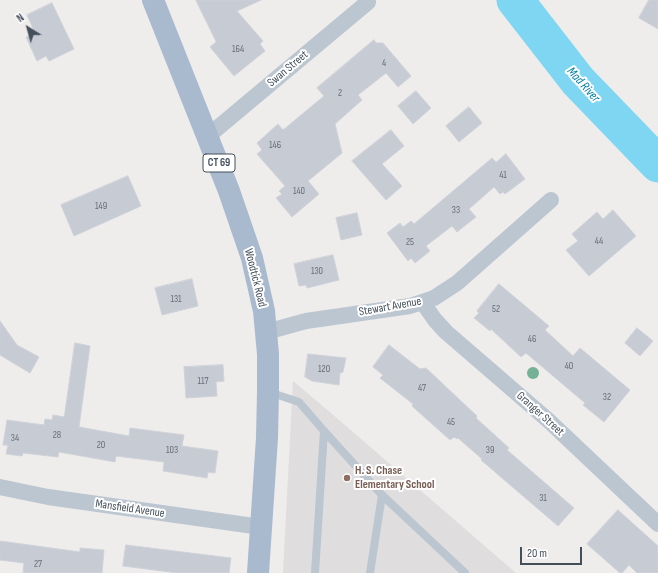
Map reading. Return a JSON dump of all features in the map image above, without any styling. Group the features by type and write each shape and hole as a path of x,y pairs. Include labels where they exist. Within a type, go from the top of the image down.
{"main road":[{"name":"Woodtick Road","path":"153,0 232,198 252,258 258,285 266,332 268,391 267,438 258,573"}],"street":[{"name":"Swan Street","path":"208,136 368,2"},
{"name":"Stewart Avenue","path":"266,332 306,321 410,306 423,303 434,298 457,283 551,200"},
{"name":"Granger Street","path":"423,303 446,332 549,421 658,524"},
{"name":"Mansfield Avenue","path":"0,487 55,498 261,527"}],"lane":[{"path":"268,391 299,402 382,494 465,573"},
{"path":"315,573 324,431"},
{"path":"370,573 382,494"}],"shaded area":[{"name":"H. S. Chase Elementary School","path":"293,381 331,413 516,573 283,573"}],"building":[{"path":"196,0 261,0 237,11 263,41 260,44 265,51 234,76 210,47 216,42"},
{"path":"649,0 658,0 658,29 639,18"},
{"path":"52,3 74,49 49,61 46,56 37,61 26,37 35,33 27,15"},
{"path":"374,40 376,43 383,43 411,76 398,87 386,73 358,95 362,100 335,124 342,153 308,181 319,194 292,217 276,198 282,194 279,191 285,186 257,154 262,150 257,143 278,124 283,130 324,96 317,88"},
{"path":"416,91 431,108 413,124 398,106"},
{"path":"469,107 482,123 459,142 446,126"},
{"path":"391,130 404,146 382,164 402,186 386,200 352,161"},
{"path":"506,154 525,179 505,194 503,192 500,194 494,187 469,209 476,217 457,232 452,226 426,246 430,251 415,263 411,258 408,261 387,233 400,223 403,227 411,221 414,224 492,158 496,162"},
{"path":"128,176 141,206 74,236 61,205"},
{"path":"613,210 636,236 589,276 566,250 578,241 572,234 597,212 603,219"},
{"path":"357,213 362,235 341,240 336,218"},
{"path":"333,255 339,280 307,288 306,285 299,286 294,264"},
{"path":"192,279 198,306 162,315 155,288"},
{"path":"499,284 549,326 545,330 573,356 580,348 630,390 604,422 583,405 585,403 526,353 521,357 491,329 490,331 474,318 479,313 477,311"},
{"path":"0,321 17,345 39,357 30,373 0,355"},
{"path":"637,328 653,341 640,356 625,343"},
{"path":"75,343 90,346 79,427 129,436 130,428 184,435 182,446 218,451 215,473 208,472 207,478 163,471 164,462 116,456 115,462 59,452 58,457 23,453 22,456 6,454 8,445 3,445 7,420 44,425 45,419 52,420 53,415 64,417"},
{"path":"389,345 420,369 426,368 477,416 476,418 509,448 507,450 574,508 558,526 481,460 482,459 458,438 457,439 454,437 450,440 412,406 413,404 380,378 383,375 373,367"},
{"path":"308,354 346,358 343,372 340,373 339,385 312,381 305,377"},
{"path":"223,365 224,381 216,382 217,396 186,398 184,367"},
{"path":"618,510 658,546 658,573 637,573 629,565 622,573 620,573 587,544"},
{"path":"0,541 80,552 80,548 104,550 102,573 23,573 24,563 0,560"},
{"path":"126,545 231,558 229,573 178,573 123,566"}],"waterway":[{"name":"Mad River","path":"515,0 578,81 658,164"}],"place":[{"name":"H. S. Chase Elementary School","path":"347,478"}]}
